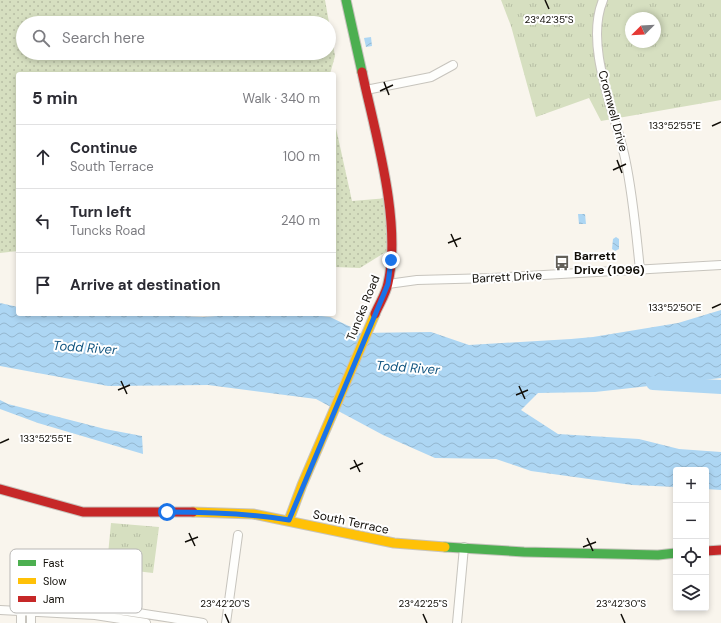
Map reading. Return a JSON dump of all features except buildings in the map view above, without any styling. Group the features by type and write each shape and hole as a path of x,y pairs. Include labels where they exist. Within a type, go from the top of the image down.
{"street":[{"name":"Tuncks Road","path":"289,520 308,471 388,284 392,248 390,212 366,90 346,0"},
{"name":"Cromwell Drive","path":"602,0 599,12 598,28 601,69 625,156 632,193 640,270"},
{"path":"366,90 431,77 453,65"},
{"name":"Barrett Drive","path":"388,284 417,280 721,265"},
{"name":"South Terrace","path":"0,489 83,512 227,512 253,514 289,520 376,541 415,545 524,552 658,555 673,553"},
{"path":"226,623 238,535"},
{"path":"457,623 464,547"},
{"path":"709,551 721,550"},
{"path":"31,623 32,613"},
{"path":"48,613 146,623"},
{"path":"131,613 202,623"}],"green space":[{"path":"0,0 325,0 328,16 16,16 16,60 334,60 331,72 16,72 16,251 0,253"},
{"path":"501,0 721,0 721,100 601,121 589,98 536,117 511,26"},
{"path":"336,128 352,201 388,198 392,248 360,268 336,267"},
{"path":"111,523 159,527 153,573 142,572 142,549 109,549"}],"water":[{"path":"371,37 372,46 366,47 364,38"},
{"path":"578,214 585,214 586,224 579,224"},
{"path":"616,237 619,239 619,249 615,251 612,249 613,239"},
{"path":"0,303 16,307 16,316 321,316 330,317 357,330 357,333 431,332 469,345 593,337 678,323 721,310 721,378 595,392 538,393 521,410 558,434 639,439 679,449 721,452 721,490 709,489 709,467 673,467 673,487 632,485 531,471 496,459 435,458 383,435 316,399 208,385 108,386 0,366"},
{"path":"0,400 8,404 105,429 142,436 143,454 38,423 0,409"}],"waterway":[{"name":"Todd River","path":"653,383 721,387"}],"traffic: fast":[{"path":"346,0 362,72"},
{"path":"445,547 524,552 658,555 673,553"}],"traffic: slow":[{"path":"289,520 302,485 375,314"},
{"path":"193,512 253,514 394,543 445,547"}],"traffic: jam":[{"path":"362,72 380,149 392,233 388,283 375,314"},
{"path":"0,489 83,512 193,512"},
{"path":"709,551 721,550"}],"place":[{"name":"Barrett Drive (1096)","path":"562,263"}],"route":[{"path":"167,512 227,512 253,514 289,520 302,485 388,284 391,260"}]}
